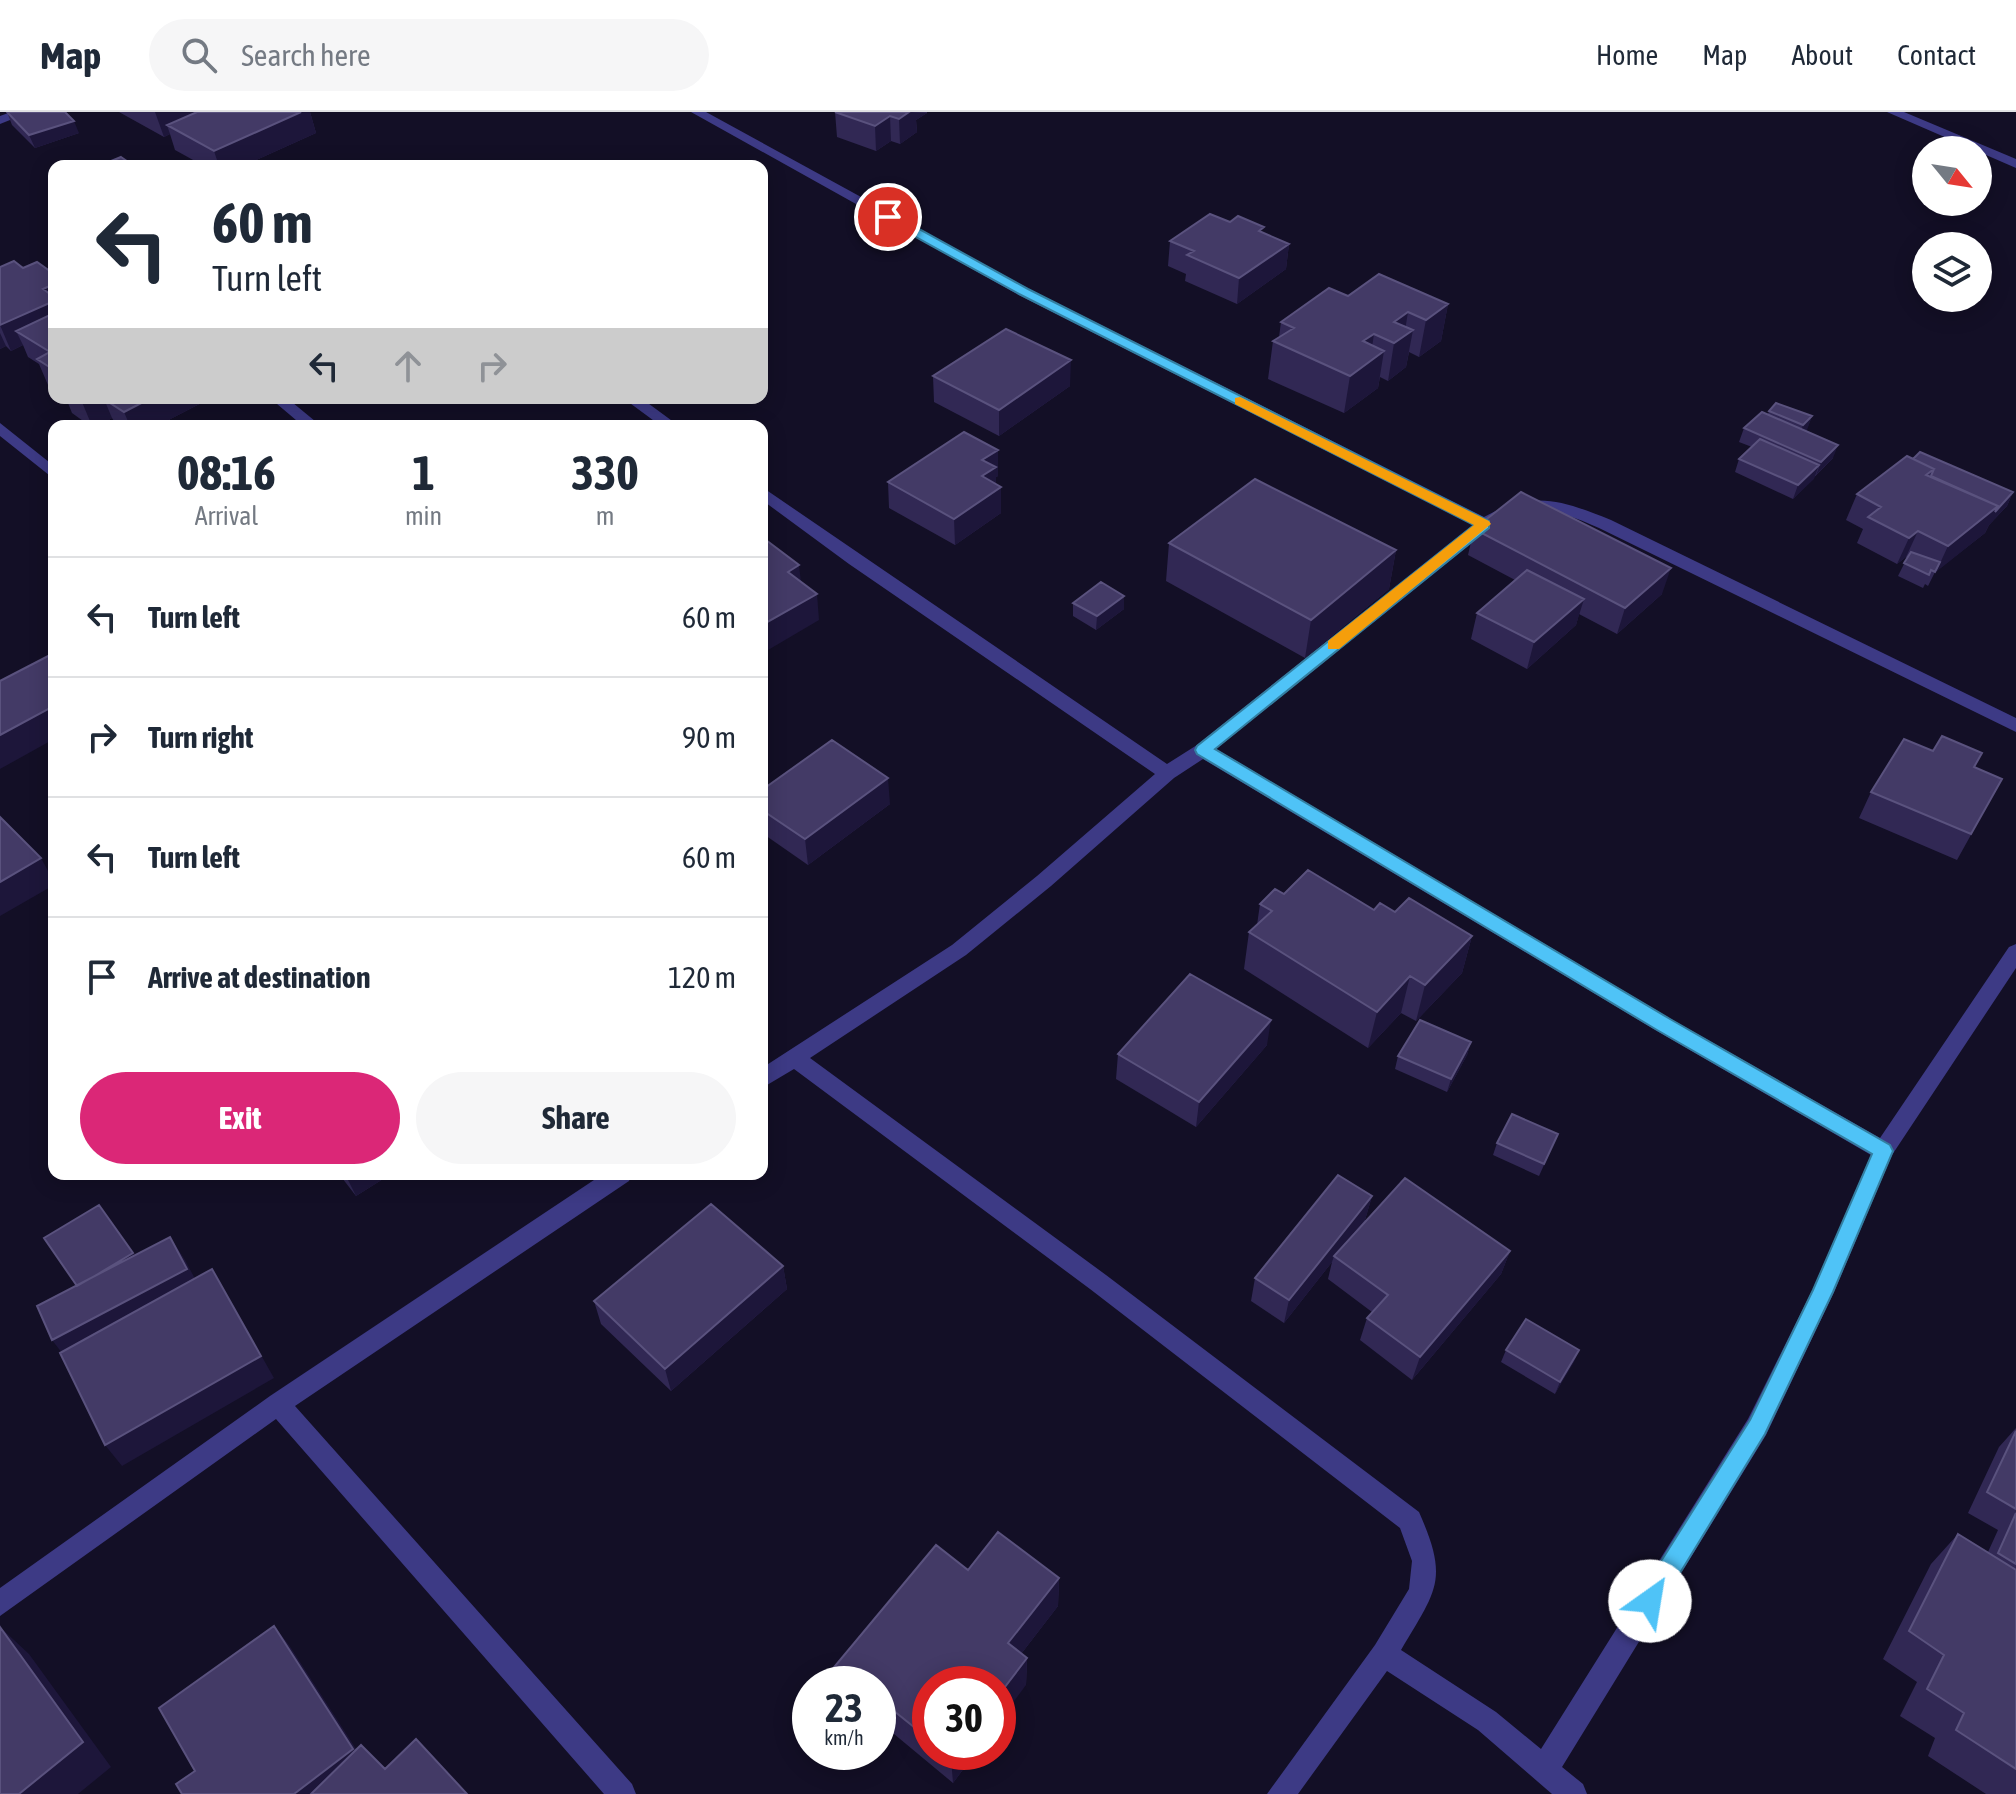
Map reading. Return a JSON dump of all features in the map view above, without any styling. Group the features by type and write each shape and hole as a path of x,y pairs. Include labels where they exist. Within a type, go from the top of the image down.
{"street":[{"path":"0,120 24,112"},
{"path":"697,112 1024,292 1484,524"},
{"path":"1893,112 2016,164"},
{"path":"286,404 306,420"},
{"path":"640,404 662,420"},
{"path":"0,428 48,469"},
{"path":"768,496 855,560 1167,773"},
{"path":"768,1075 959,950 1044,881 1167,773 1203,750 1484,524 1512,508 1535,503 1558,504 1605,524 2016,726"},
{"path":"1203,750 1664,1025 1883,1151"},
{"path":"1544,1770 1757,1427 1823,1292 1883,1151 2016,952"},
{"path":"794,1058 1098,1282 1410,1520 1425,1561 1421,1592 1384,1654 1281,1794"},
{"path":"0,1603 278,1404 612,1180"},
{"path":"278,1404 622,1794"},
{"path":"1384,1654 1487,1721 1573,1794"}],"building":[{"path":"7,112 65,112 74,121 29,135"},
{"path":"197,112 301,112 214,151 167,125"},
{"path":"835,112 909,112 899,119 890,116 875,126"},
{"path":"1210,214 1230,222 1238,216 1264,227 1259,231 1289,244 1239,278 1187,255 1194,251 1170,241"},
{"path":"14,261 23,268 37,262 48,270 48,287 43,289 48,293 48,304 0,325 0,267"},
{"path":"1379,274 1448,304 1426,320 1408,312 1394,322 1413,330 1394,343 1374,334 1363,341 1384,351 1350,376 1273,341 1294,328 1281,322 1329,288 1348,296"},
{"path":"48,316 48,351 16,331"},
{"path":"1006,329 1071,360 999,410 933,376"},
{"path":"48,353 48,366 37,359"},
{"path":"1776,403 1812,416 1803,425 1769,411"},
{"path":"112,404 139,404 124,412"},
{"path":"1762,412 1838,445 1821,462 1744,428"},
{"path":"964,432 998,450 982,460 996,467 982,476 1001,487 954,519 888,482"},
{"path":"1760,439 1819,465 1798,485 1739,459"},
{"path":"1920,452 2013,492 1995,512 1998,506 1931,476 1934,469 1913,459"},
{"path":"1907,456 1934,469 1926,475 1998,506 1948,546 1918,531 1909,538 1868,517 1881,507 1857,494"},
{"path":"1255,479 1396,550 1311,620 1169,543"},
{"path":"1521,492 1671,568 1625,608 1474,529"},
{"path":"768,542 799,565 788,572 817,594 768,622"},
{"path":"1911,552 1940,562 1935,572 1931,570 1929,575 1904,563"},
{"path":"1527,570 1584,599 1534,642 1477,613"},
{"path":"1101,582 1124,596 1097,616 1073,603"},
{"path":"48,656 48,709 0,735 0,681"},
{"path":"1942,736 1982,753 1974,767 2002,779 1971,834 1871,792 1904,739 1933,751"},
{"path":"832,740 888,778 805,839 768,814 768,786"},
{"path":"0,817 41,858 0,882"},
{"path":"1308,870 1374,910 1380,903 1395,912 1409,898 1472,936 1425,985 1410,976 1377,1012 1249,932 1272,911 1260,904 1275,889 1284,894"},
{"path":"1190,974 1271,1020 1199,1102 1118,1054"},
{"path":"1420,1020 1471,1042 1451,1079 1398,1056"},
{"path":"1512,1114 1558,1134 1544,1164 1497,1143"},
{"path":"1338,1175 1372,1196 1289,1300 1255,1278"},
{"path":"1405,1178 1510,1251 1420,1357 1367,1318 1388,1295 1334,1256"},
{"path":"711,1204 783,1266 665,1369 594,1301"},
{"path":"99,1205 133,1253 77,1286 44,1238"},
{"path":"170,1237 187,1269 52,1340 37,1306"},
{"path":"212,1269 261,1356 105,1445 60,1353"},
{"path":"1526,1319 1579,1350 1560,1382 1506,1350"},
{"path":"2016,1431 2016,1509 1987,1492"},
{"path":"2016,1513 2016,1564 1998,1553"},
{"path":"998,1532 1059,1578 1008,1643 1027,1658 1016,1672 1016,1666 912,1666 912,1726 896,1713 896,1666 835,1666 936,1545 968,1570"},
{"path":"1958,1534 2016,1570 2016,1769 1956,1730 1964,1713 1927,1689 1944,1655 1909,1631"},
{"path":"274,1626 353,1749 294,1794 182,1794 176,1784 195,1771 159,1708"},
{"path":"0,1627 83,1742 19,1794 0,1794"},
{"path":"416,1739 467,1794 311,1794 361,1745 385,1769"}],"slow traffic":[{"path":"1240,401 1484,524 1334,645"}],"route":[{"path":"888,217 1024,292 1484,524 1203,750 1664,1025 1883,1151 1823,1292 1757,1427 1650,1601"}]}
